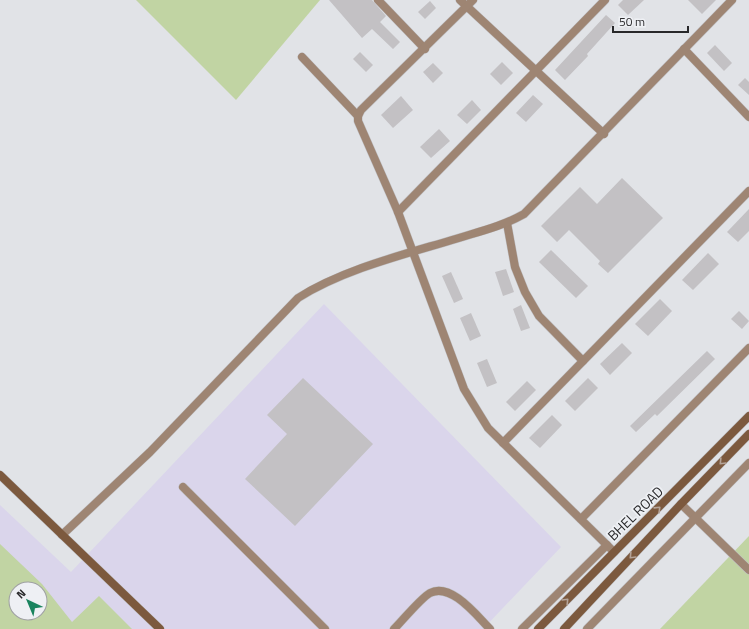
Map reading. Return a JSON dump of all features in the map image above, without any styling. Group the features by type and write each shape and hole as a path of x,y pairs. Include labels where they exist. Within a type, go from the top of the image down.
{"street":[{"path":"378,0 425,49"},
{"path":"460,0 604,134"},
{"path":"358,116 473,0"},
{"path":"398,212 605,0"},
{"path":"62,534 150,452 298,298 320,284 412,252 507,224 524,214 604,134 732,0"},
{"path":"684,49 749,116"},
{"path":"302,57 358,116 358,121 398,212 464,389 488,428 614,552"},
{"path":"503,443 749,191"},
{"path":"507,224 514,267 525,292 539,316 583,361"},
{"path":"581,519 749,348"},
{"name":"BHEL ROAD","path":"538,629 678,490 749,416"},
{"name":"BHEL ROAD","path":"564,629 749,434"},
{"path":"587,629 749,463"},
{"path":"0,475 160,629"},
{"path":"183,487 325,629"},
{"path":"681,504 749,570"},
{"path":"522,629 607,545"},
{"path":"394,629 430,593 442,591 459,597 490,629"}],"shaded area":[{"path":"324,304 561,547 483,629 0,629 0,505 71,572"}],"green space":[{"path":"136,0 320,0 236,100"},
{"path":"749,536 749,629 660,629"},
{"path":"0,544 39,581 8,581 8,621 48,621 48,592 72,622 99,596 132,629 0,629"}],"building":[{"path":"329,0 372,0 386,16 380,22 400,42 393,49 372,29 362,38"},
{"path":"623,0 644,0 628,15 618,5"},
{"path":"688,0 716,0 702,14"},
{"path":"430,1 436,8 425,19 418,12"},
{"path":"606,15 615,23 587,54 588,56 565,80 555,70"},
{"path":"715,45 732,63 724,71 707,53"},
{"path":"360,52 373,65 366,72 353,59"},
{"path":"502,62 513,73 501,85 490,74"},
{"path":"433,63 443,73 433,83 423,72"},
{"path":"745,78 749,82 749,95 738,85"},
{"path":"533,95 543,104 526,122 516,113"},
{"path":"401,96 413,110 393,128 381,115"},
{"path":"472,100 481,110 467,124 457,115"},
{"path":"439,129 450,141 431,158 420,147"},
{"path":"622,178 663,218 608,273 598,264 600,261 569,230 557,242 541,226 580,187 597,204"},
{"path":"749,209 749,231 738,242 727,232"},
{"path":"551,250 588,286 576,298 539,262"},
{"path":"708,253 719,264 693,290 682,280"},
{"path":"506,269 514,292 503,296 495,272"},
{"path":"451,272 463,299 454,303 442,276"},
{"path":"660,299 672,311 648,336 635,324"},
{"path":"521,305 530,328 521,331 513,309"},
{"path":"739,311 749,321 742,329 731,319"},
{"path":"471,313 481,336 470,341 460,318"},
{"path":"622,343 632,353 610,375 600,364"},
{"path":"707,351 715,359 657,416 655,414 636,432 630,426"},
{"path":"487,359 497,383 487,387 477,363"},
{"path":"303,378 373,444 295,526 245,479 287,434 267,415"},
{"path":"588,378 598,388 575,411 565,401"},
{"path":"527,381 536,390 515,411 506,402"},
{"path":"552,415 562,425 540,448 529,438"}]}
